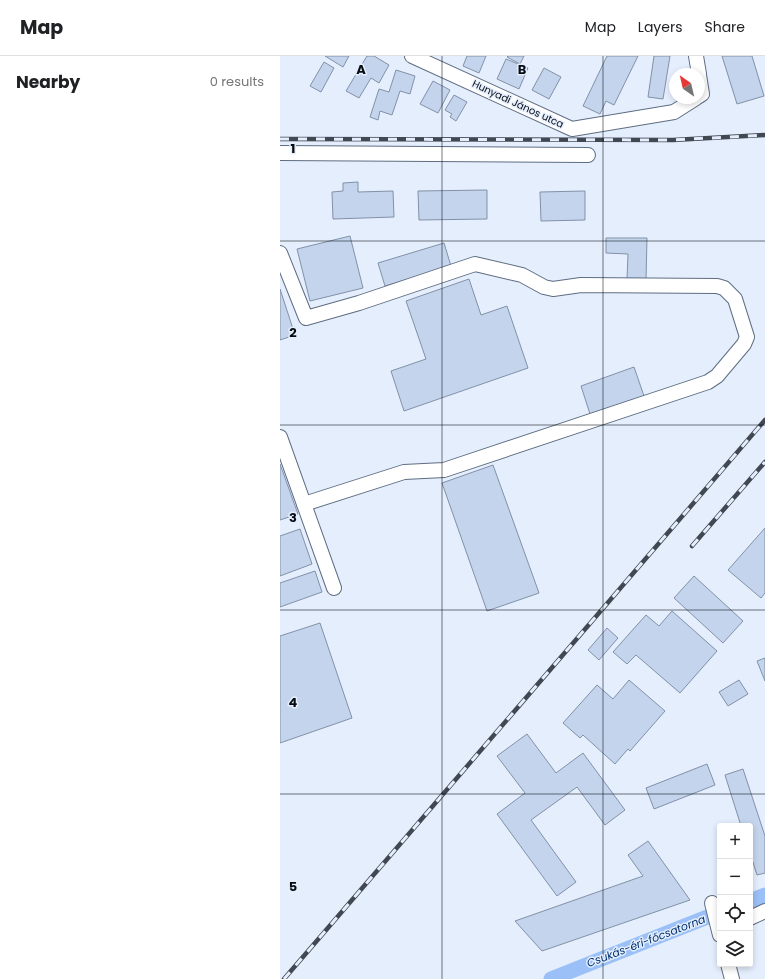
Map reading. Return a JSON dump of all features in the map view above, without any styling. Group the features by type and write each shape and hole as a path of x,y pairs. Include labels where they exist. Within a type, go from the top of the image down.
{"street":[{"name":"Hunyadi János utca","path":"412,56 572,129 674,112 687,104"},
{"path":"696,56 698,68"},
{"path":"280,153 588,155"},
{"path":"280,253 306,318 359,303 475,264 522,275 544,287 553,289 581,284 717,286 724,288 735,299 747,337 744,344 717,376 708,382 444,470 404,472 304,504"},
{"path":"280,437 334,588"},
{"path":"712,903 717,922"},
{"path":"753,917 765,911"},
{"path":"729,967 732,979"}],"building":[{"path":"325,56 349,56 343,67"},
{"path":"367,56 374,56 389,65 379,83 371,78 359,98 346,91"},
{"path":"467,56 486,56 479,73 463,66"},
{"path":"524,56 520,64 507,57"},
{"path":"607,56 638,56 614,105 606,101 600,114 583,106"},
{"path":"654,56 670,56 663,99 648,97"},
{"path":"722,56 752,56 764,96 737,104"},
{"path":"506,59 528,68 519,89 497,79"},
{"path":"324,62 334,68 321,92 310,86"},
{"path":"544,68 561,77 549,99 532,90"},
{"path":"396,70 415,76 410,94 400,91 392,115 380,111 378,120 370,117 379,89 389,92"},
{"path":"433,81 450,90 438,113 420,104"},
{"path":"454,95 467,102 456,121 450,117 452,114 445,110"},
{"path":"358,182 358,192 393,191 394,217 333,219 332,192 343,191 343,183"},
{"path":"487,190 487,219 419,220 418,191"},
{"path":"585,191 585,220 541,221 540,192"},
{"path":"350,236 363,288 310,301 297,249"},
{"path":"606,238 647,238 646,280 627,280 628,254 606,253"},
{"path":"444,243 451,266 385,286 378,263"},
{"path":"469,279 481,315 507,306 528,368 404,411 391,371 426,359 406,301"},
{"path":"280,289 295,335 280,340"},
{"path":"634,367 644,396 590,414 581,386"},
{"path":"280,464 298,514 280,520"},
{"path":"493,465 539,593 487,611 442,483"},
{"path":"765,528 765,593 761,598 728,570"},
{"path":"300,529 312,564 280,576 280,536"},
{"path":"315,571 322,592 280,607 280,583"},
{"path":"694,576 743,621 723,643 674,598"},
{"path":"672,611 717,651 680,693 636,655 627,664 613,652 646,615 659,626"},
{"path":"320,623 352,718 280,743 280,636"},
{"path":"607,628 618,638 599,660 588,650"},
{"path":"765,658 765,681 757,661"},
{"path":"629,680 665,711 630,751 628,749 615,764 583,735 580,738 563,723 597,685 613,699"},
{"path":"739,680 748,694 728,706 719,692"},
{"path":"527,734 556,773 583,753 625,810 605,825 577,787 531,820 576,882 557,896 497,814 525,793 497,756"},
{"path":"707,764 715,785 654,809 646,788"},
{"path":"743,769 765,836 765,873 757,875 753,862 753,823 740,823 725,775"},
{"path":"648,841 690,900 542,951 515,921 643,876 628,855"}],"waterway":[{"name":"Csukás-éri-főcsatorna","path":"753,900 765,895"},
{"name":"Csukás-éri-főcsatorna","path":"551,979 717,913"}],"railway":[{"path":"280,139 673,140 765,135"},
{"path":"284,979 765,420"},
{"path":"692,546 765,462"}]}
